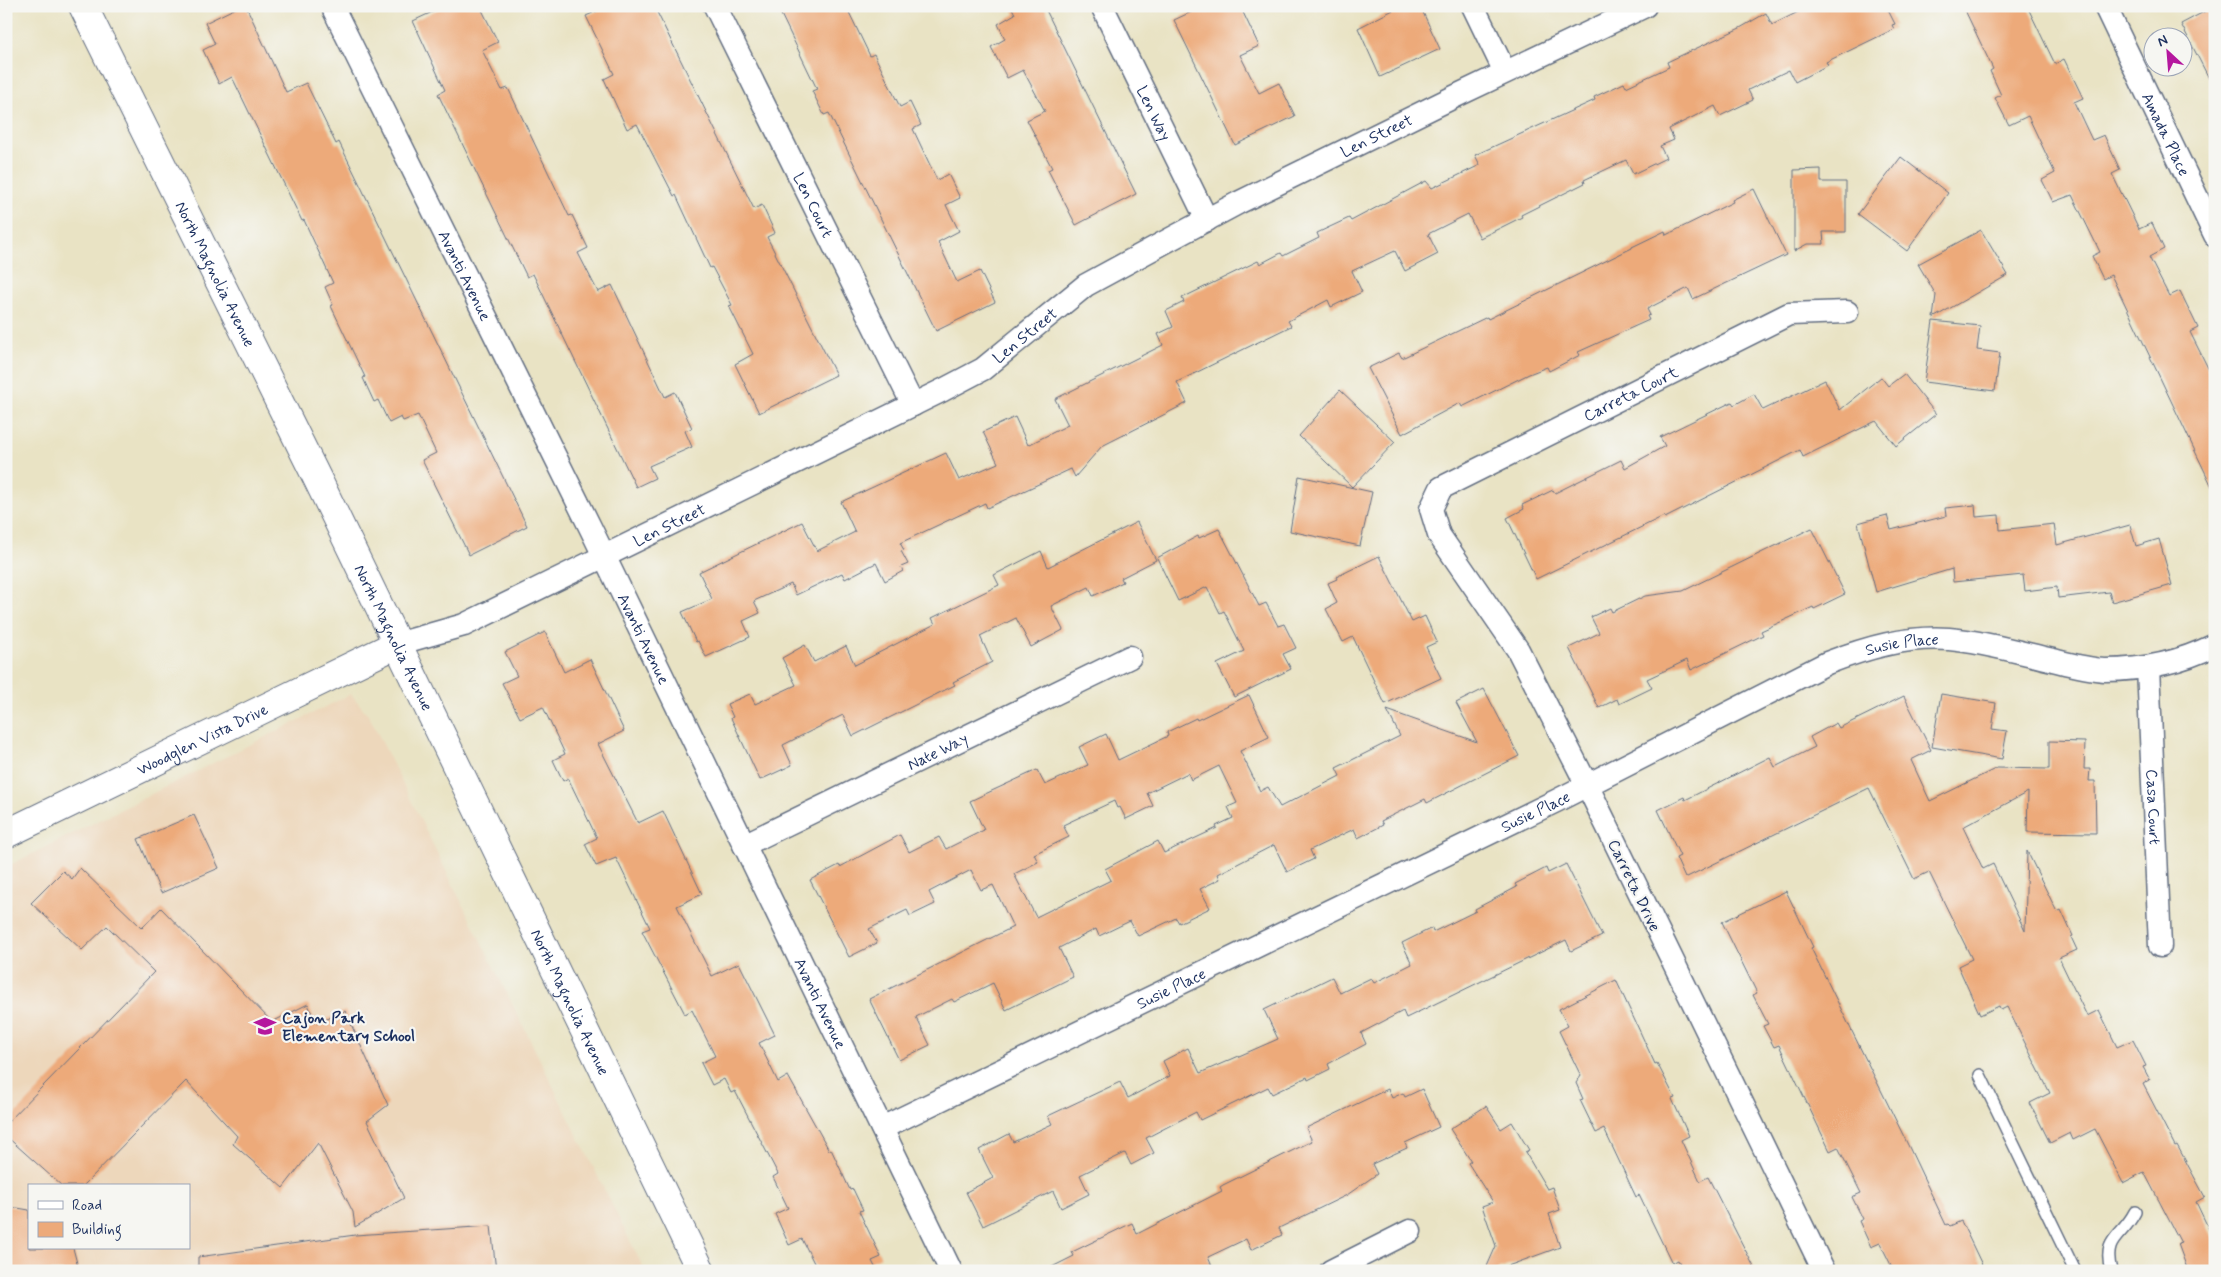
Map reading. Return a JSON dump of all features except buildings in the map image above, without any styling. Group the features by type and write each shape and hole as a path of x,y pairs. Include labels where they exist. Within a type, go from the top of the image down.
{"main road":[{"name":"North Magnolia Avenue","path":"83,6 318,480 701,1271"},
{"name":"Woodglen Vista Drive","path":"6,834 397,644"}],"street":[{"name":"Len Court","path":"715,6 913,405"},
{"name":"Len Way","path":"1102,6 1207,220"},
{"path":"1474,6 1505,72"},
{"name":"Len Street","path":"397,644 464,625 603,555 913,405 983,368 1086,285 1207,220 1505,72 1645,6"},
{"name":"Amada Place","path":"2105,6 2215,235"},
{"name":"Avanti Avenue","path":"334,10 603,555 951,1271"},
{"name":"Carreta Court","path":"1431,509 1441,488 1789,314 1846,312"},
{"name":"Carreta Drive","path":"1431,509 1439,535 1518,650 1587,785 1824,1271"},
{"name":"Susie Place","path":"882,1128 1587,785 1827,663 1856,652 1886,644 1947,639 1976,642 2074,666 2104,670 2148,667 2197,655 2215,646"},
{"name":"Nate Way","path":"744,845 1130,657"},
{"name":"Casa Court","path":"2148,667 2160,946"},
{"path":"1331,1271 1410,1231"}],"lane":[{"path":"1980,1075 2075,1271"},
{"path":"2111,1271 2108,1257 2111,1241 2128,1225 2135,1212"}],"shaded area":[{"name":"Cajon Park Elementary School","path":"351,694 369,716 645,1271 6,1271 6,867"}],"place":[{"name":"Cajon Park Elementary School","path":"265,1026"}]}
